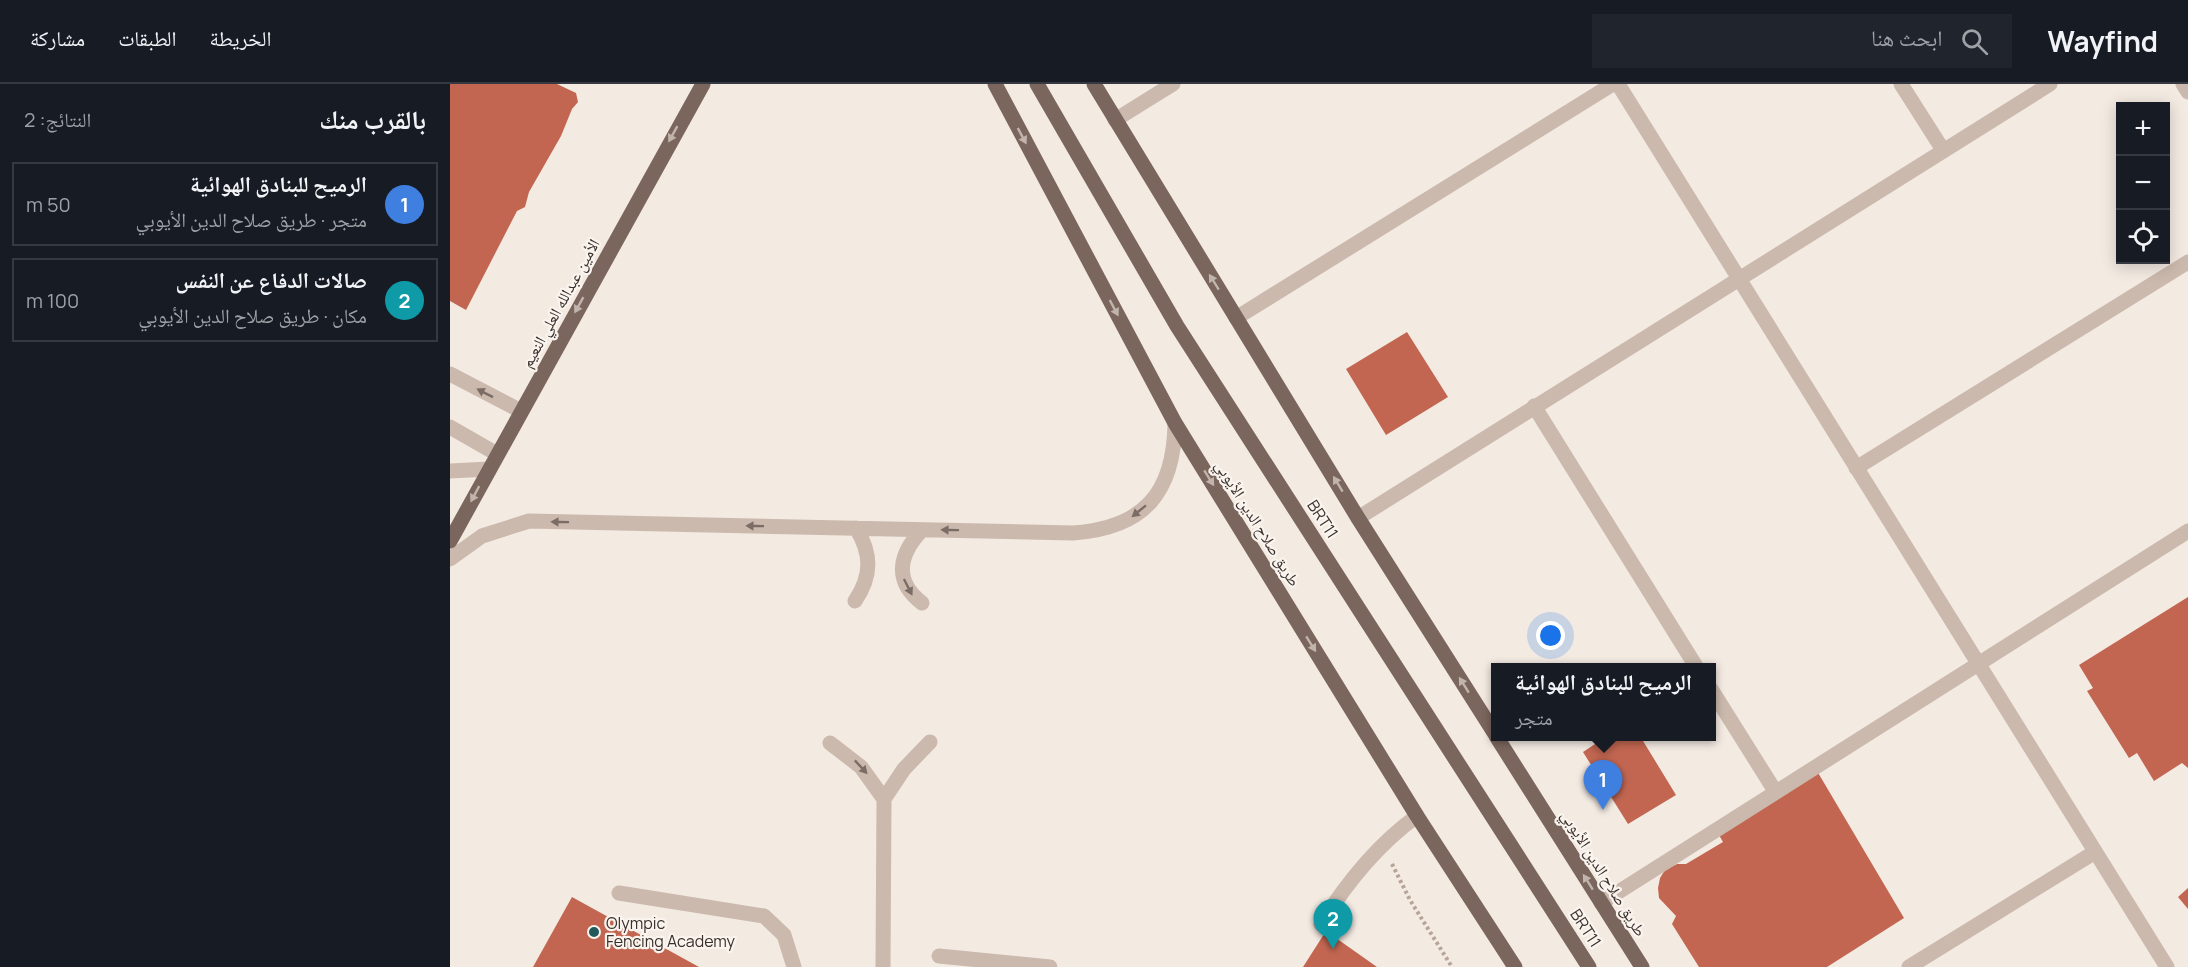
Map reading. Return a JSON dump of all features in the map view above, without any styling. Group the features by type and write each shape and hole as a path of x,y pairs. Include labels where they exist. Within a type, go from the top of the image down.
{"main road":[{"name":"الأمين عبدالله العلي النعيم","path":"450,541 703,84"},
{"name":"طريق صلاح الدين الأيوبي","path":"995,84 1175,423 1417,816 1515,967"},
{"name":"BRT11","path":"1037,84 1177,326 1590,967"},
{"name":"طريق صلاح الدين الأيوبي","path":"1094,84 1358,518 1491,727"},
{"name":"طريق صلاح الدين الأيوبي","path":"1500,741 1642,967"}],"street":[{"path":"1115,120 1173,84"},
{"path":"1236,318 1613,84"},
{"path":"1618,84 2167,967"},
{"path":"1901,84 1943,150"},
{"path":"1358,518 2050,84"},
{"path":"2183,84 2188,92"},
{"path":"1857,468 2188,262"},
{"path":"450,374 521,411"},
{"path":"1534,406 1694,663"},
{"path":"450,559 482,536 529,521 1073,533 1102,531 1128,520 1151,502 1167,479 1175,451 1175,423"},
{"path":"450,427 497,454"},
{"path":"450,471 489,469"},
{"path":"855,601 864,588 869,557 856,528"},
{"path":"922,530 910,543 903,559 903,576 908,593 922,603"},
{"path":"1601,903 2188,531"},
{"path":"1716,697 1775,791"},
{"path":"830,742 861,767 884,799"},
{"path":"884,967 884,799 904,769 930,742"},
{"path":"1321,924 1346,886 1384,842 1417,816"},
{"path":"1909,967 2095,852"},
{"path":"619,893 764,916 783,935 794,967"},
{"path":"939,956 1050,967"}],"path":[{"path":"1384,842 1403,886 1452,967"}],"building":[{"path":"450,84 557,84 576,93 578,102 572,109 561,136 529,192 525,207 517,211 466,310 450,301"},
{"path":"1407,332 1448,397 1386,435 1346,369"},
{"path":"2188,597 2188,768 2182,763 2154,781 2137,753 2129,758 2087,691 2093,688 2079,665"},
{"path":"1600,741 1643,741 1676,795 1628,824 1583,752"},
{"path":"1817,771 1904,918 1827,967 1699,967 1672,924 1676,916 1659,898 1660,878 1665,870 1677,864 1686,864 1723,842 1719,835"},
{"path":"2188,888 2188,909 2178,897"},
{"name":"Olympic Fencing Academy","path":"572,897 699,967 533,967"},
{"path":"1326,931 1377,967 1303,967"}],"place":[{"name":"الرميح للبنادق الهوائية","path":"1603,810"},
{"name":"Olympic Fencing Academy","path":"594,932"},
{"name":"صالات الدفاع عن النفس","path":"1333,949"}]}
